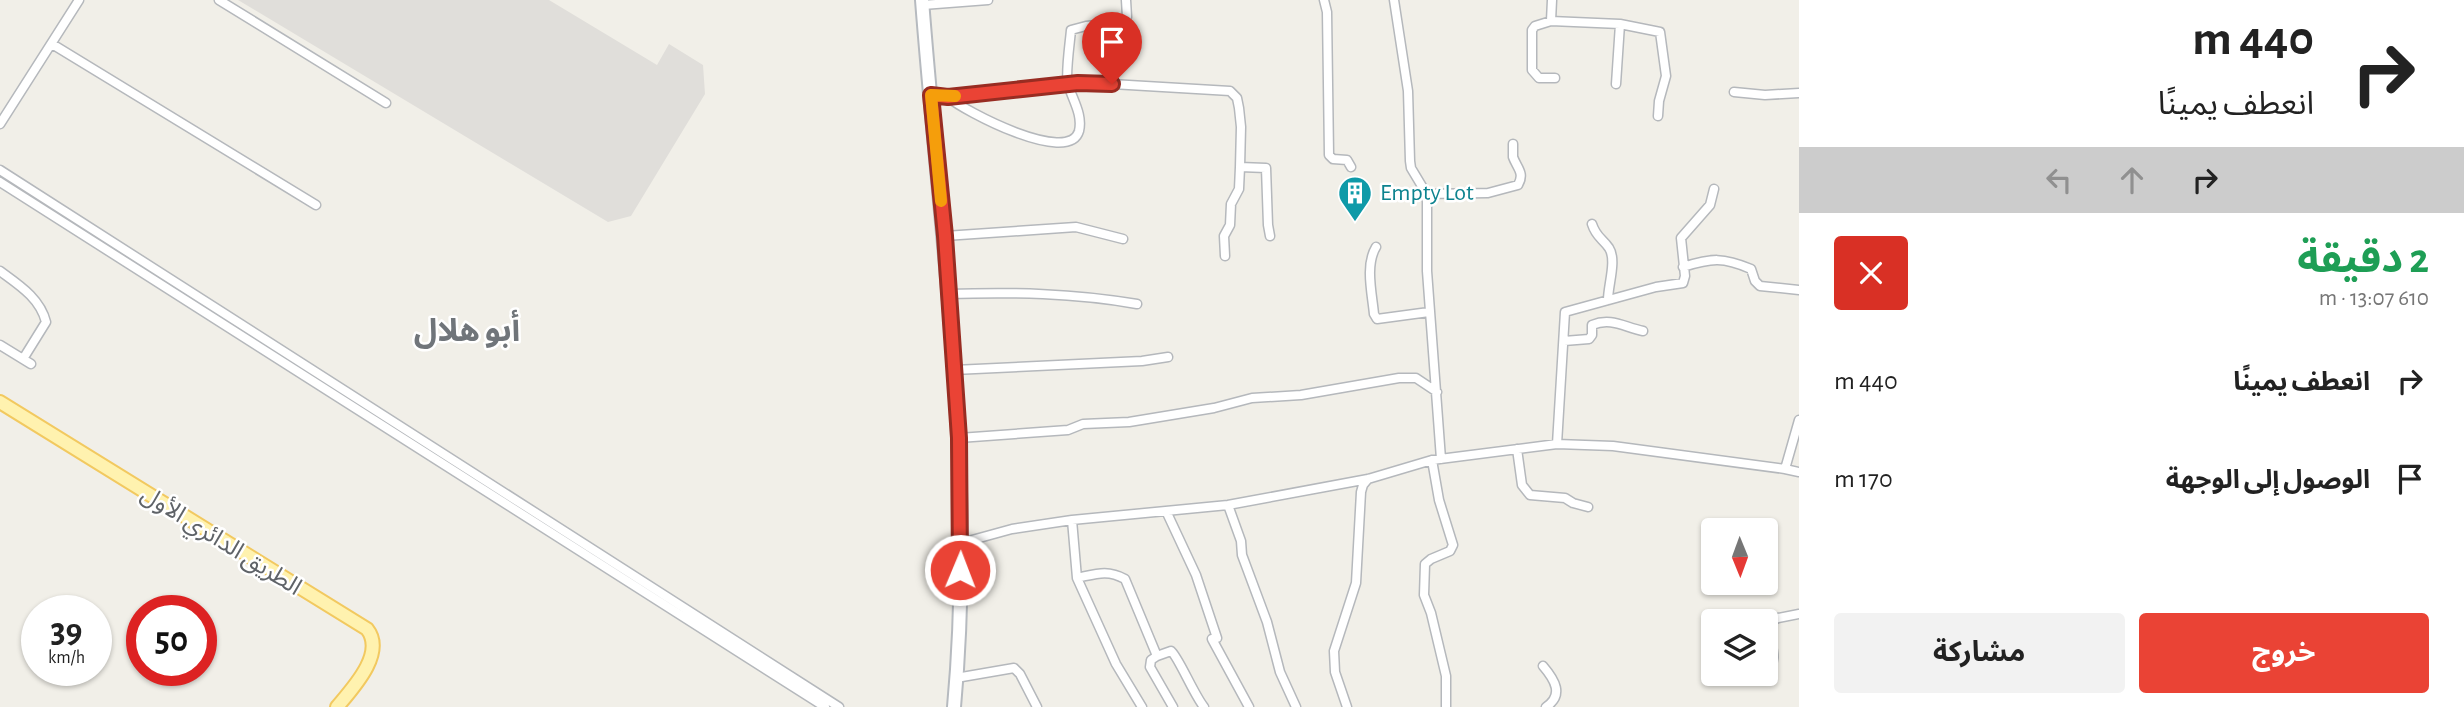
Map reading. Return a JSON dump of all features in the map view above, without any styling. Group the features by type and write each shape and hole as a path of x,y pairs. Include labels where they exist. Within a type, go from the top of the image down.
{"main road":[{"path":"922,3 945,236 959,438 961,543 954,707"},
{"name":"الطريق الدائري الأول","path":"0,402 367,629 374,643 372,654 359,678 337,707"}],"street":[{"path":"0,124 79,0"},
{"path":"219,0 386,103"},
{"path":"922,3 988,0"},
{"path":"948,97 969,110 1039,141 1060,143 1071,140 1079,131 1076,102 1068,84 1071,30 1122,23 1127,17 1126,0"},
{"path":"1324,0 1327,12 1330,96 1329,156 1333,159 1345,159 1351,167"},
{"path":"1394,0 1408,91 1409,161 1425,194 1429,312 1437,392 1439,500 1453,545 1450,551 1430,559 1425,564 1424,592 1446,676 1446,707"},
{"path":"1551,21 1552,0"},
{"path":"1555,78 1539,78 1532,70 1532,30 1535,26 1551,21 1620,24 1656,30 1661,33 1666,76 1658,116"},
{"path":"1616,84 1620,24"},
{"path":"52,44 316,205"},
{"path":"931,95 948,97 1095,83 1230,91 1237,99 1239,108 1240,167 1239,189 1230,204 1230,222 1224,236 1225,256"},
{"path":"1734,92 1765,95 1799,93"},
{"path":"1425,194 1488,193 1518,186 1521,173 1514,157 1513,144"},
{"path":"1240,167 1266,168 1270,236"},
{"path":"0,170 839,707"},
{"path":"0,182 825,707"},
{"path":"1557,444 1565,312 1656,287 1680,284 1684,280 1681,238 1710,205 1714,189"},
{"path":"1592,225 1596,236 1609,248 1613,259 1608,300"},
{"path":"945,236 1076,227 1123,239"},
{"path":"1376,247 1371,256 1371,265 1374,314 1377,319 1429,312"},
{"path":"1684,267 1707,260 1723,259 1751,269 1760,286 1799,290"},
{"path":"0,271 27,291 43,313 46,322 27,362 0,345"},
{"path":"948,294 1019,292 1138,304"},
{"path":"1564,341 1589,339 1592,325 1596,323 1614,321 1643,331"},
{"path":"954,370 1142,361 1168,357"},
{"path":"959,438 1068,430 1083,424 1129,422 1214,408 1252,398 1301,395 1399,378 1416,378 1437,392"},
{"path":"1786,469 1799,420"},
{"path":"961,543 1012,529 1072,520 1167,513 1228,505 1368,479 1437,460 1557,444 1613,446 1799,472"},
{"path":"1517,449 1522,485 1530,495 1565,498 1588,507"},
{"path":"1348,707 1335,672 1334,650 1356,583 1361,492 1368,479"},
{"path":"1228,505 1280,672 1296,707"},
{"path":"1167,513 1205,599 1217,638 1212,639 1249,707"},
{"path":"1072,520 1077,578 1116,664 1142,707"},
{"path":"1077,578 1101,571 1115,573 1125,579 1157,656"},
{"path":"1778,618 1799,614"},
{"path":"1173,707 1150,667 1151,660 1171,651 1203,707"},
{"path":"1544,666 1557,691 1556,698 1546,707"},
{"path":"956,678 1014,668 1020,674 1037,707"}],"shaded area":[{"path":"238,0 549,0 657,65 669,44 703,65 705,94 631,216 608,222"}],"slow traffic":[{"path":"941,201 931,95 955,96"}],"place":[{"name":"Empty Lot","path":"1355,223"}],"district":[{"name":"أبو هلال","path":"467,331"}],"route":[{"path":"960,570 959,438 945,236 931,95 948,97 1078,83 1112,84"}]}
